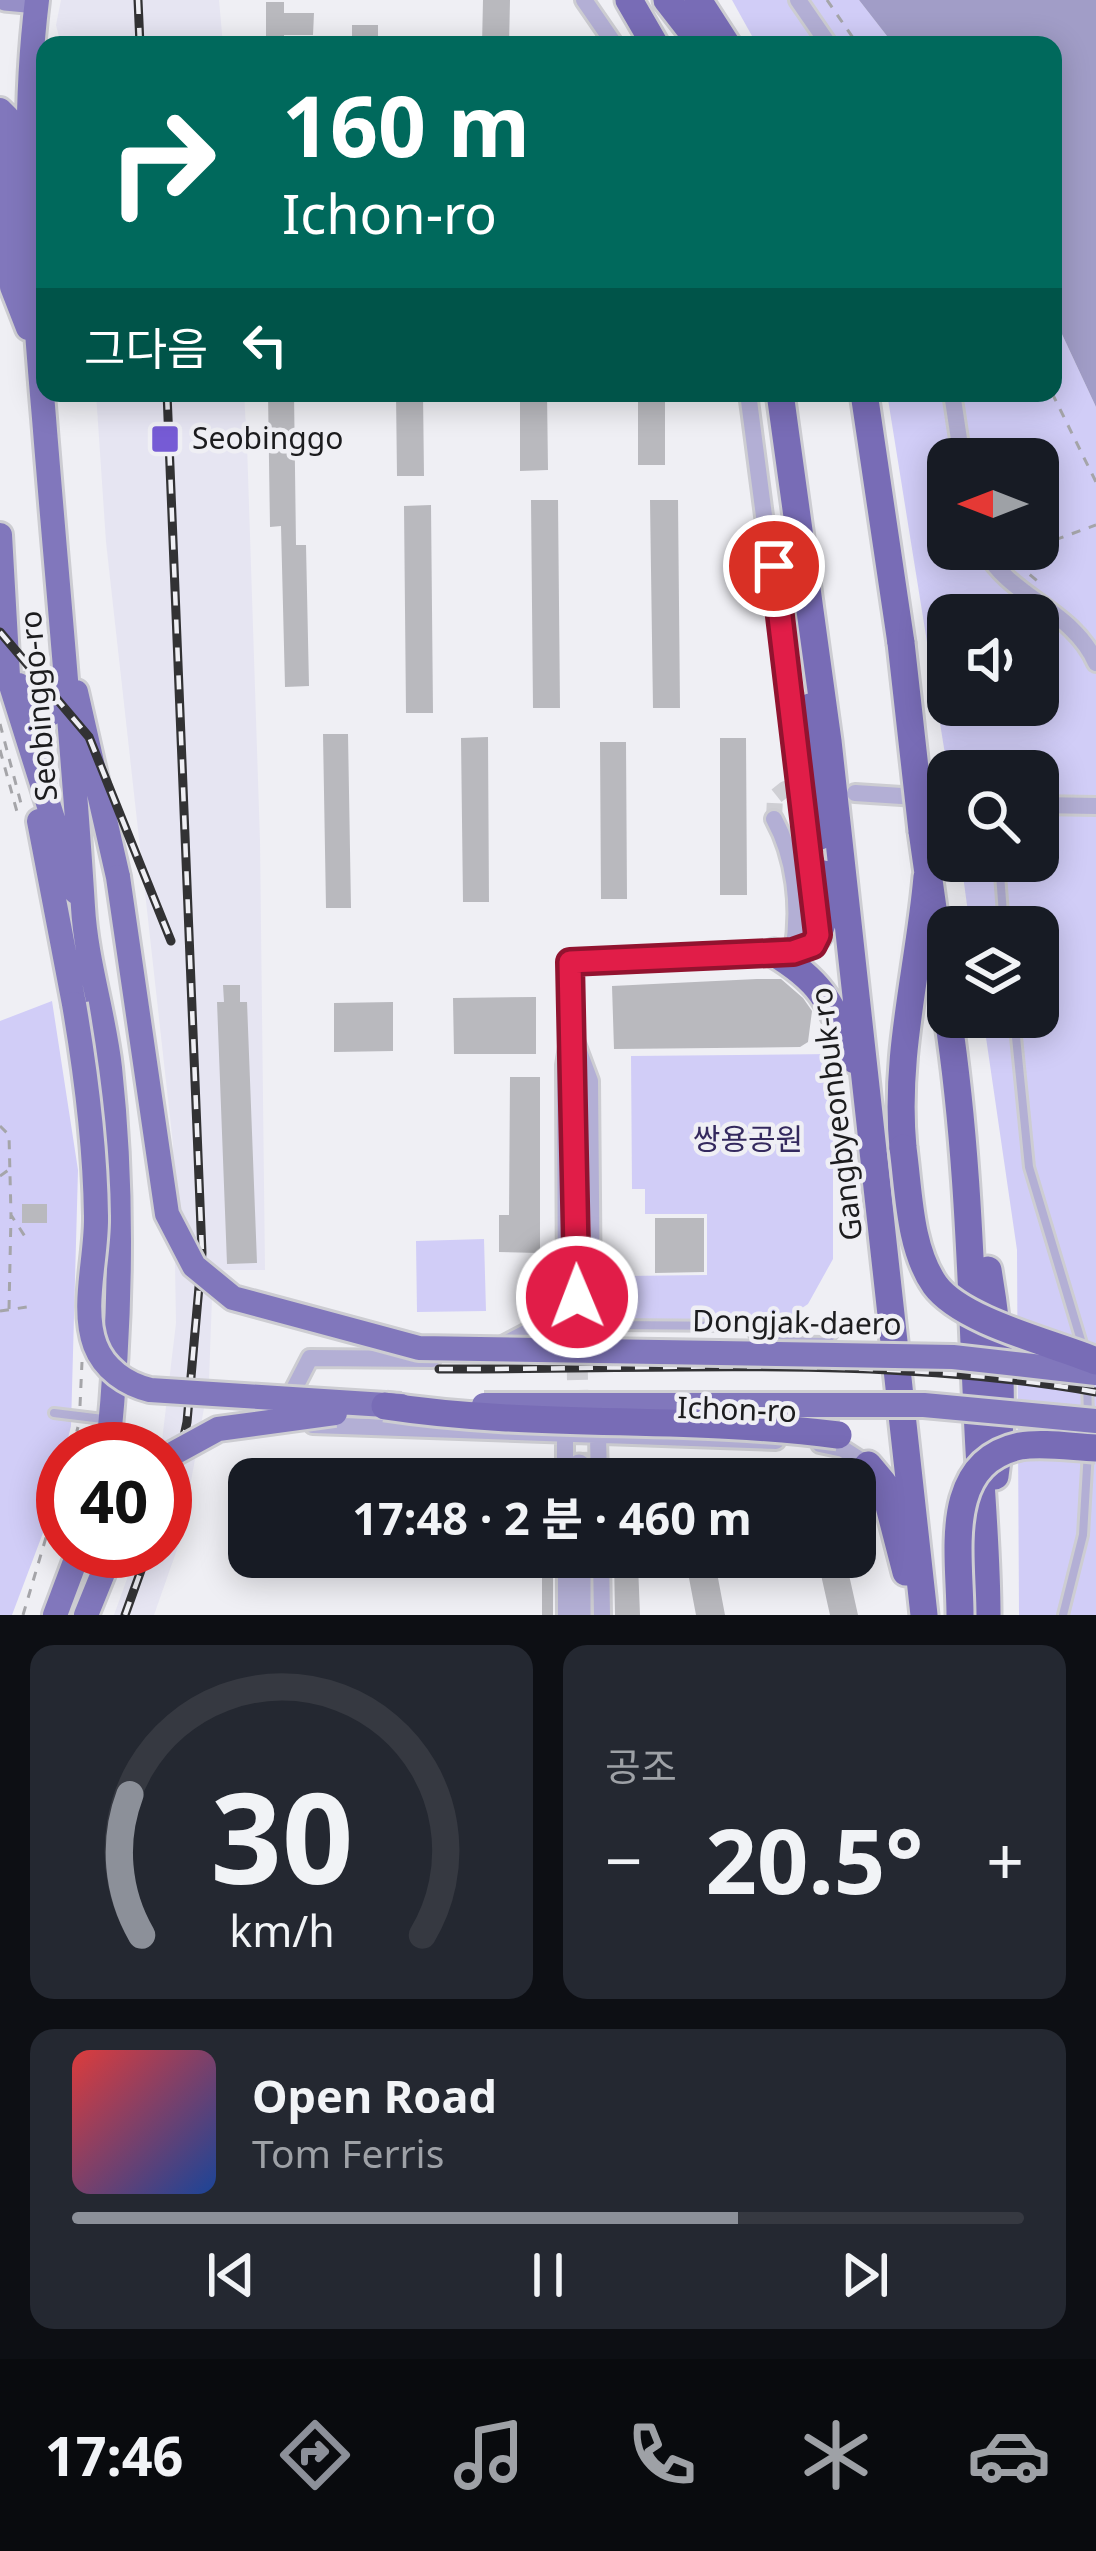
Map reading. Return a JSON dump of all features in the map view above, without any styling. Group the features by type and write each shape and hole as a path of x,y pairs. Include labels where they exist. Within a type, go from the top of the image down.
{"highway":[{"path":"629,0 651,36"},
{"path":"668,0 695,36"},
{"path":"698,0 722,36"},
{"name":"Gangbyeonbuk-ro","path":"781,402 811,607 921,1615"},
{"path":"865,402 901,643 927,877 920,958 899,1066 903,1148 917,1246 936,1286 967,1312 1096,1361"},
{"path":"811,607 809,748 828,906 818,935"},
{"path":"783,952 827,995 866,1085"},
{"path":"951,1038 965,1127 978,1435 988,1522 986,1615"},
{"path":"385,1406 463,1418 753,1424 838,1436 869,1450 883,1466 892,1489 897,1533"},
{"path":"959,1615 960,1501 972,1477 990,1459 1021,1446 1096,1448"},
{"path":"876,1475 883,1483 921,1615"}],"main road":[{"name":"Seobinggo-ro","path":"22,1 31,70 30,241 36,324"},
{"name":"Seobinggo-ro","path":"0,110 7,117 12,287 36,347"},
{"name":"Seobinggo-ro","path":"42,402 64,684 81,827 83,911 109,1062 120,1164 121,1331 111,1420"},
{"name":"Seobinggo-ro","path":"0,535 6,657 33,771 83,911"},
{"name":"Dongjak-daero","path":"62,644 131,936 166,1214 184,1253 223,1293 262,1310 419,1348 881,1355 1060,1365 1096,1373"},
{"path":"6,657 27,704 39,714 50,714 59,705 64,684"},
{"path":"33,771 46,870 89,1093 96,1216 90,1321 96,1347 108,1366 130,1384 150,1390 385,1406 924,1405 1096,1421"},
{"path":"192,1443 218,1429 385,1406"},
{"path":"55,1615 69,1578"},
{"path":"86,1615 101,1578"}],"street":[{"path":"584,0 609,36"},
{"path":"798,0 823,36"},
{"path":"578,1307 570,962 783,952 813,945 818,935 749,402"},
{"path":"953,402 959,438"},
{"path":"1005,570 1061,616 1096,663"},
{"path":"855,793 927,798"},
{"path":"1059,806 1096,806"},
{"path":"774,819 788,845 796,912 783,952"},
{"name":"Ichon-ro","path":"578,1307 475,1360 310,1358 293,1391 313,1425 812,1442 843,1449 857,1458"},
{"path":"565,1436 570,1458"},
{"path":"598,1437 598,1458"},
{"path":"566,1578 566,1615"},
{"path":"580,1578 580,1615"},
{"path":"601,1578 602,1615"}],"lane":[{"path":"1016,1038 1029,1167 1082,1339 1088,1386 1083,1535 1063,1615"},
{"path":"578,1307 609,1325 748,1326 759,1341 826,1342 838,1328"},
{"path":"54,1413 111,1420"}],"path":[{"path":"827,0 852,36"},
{"path":"1056,402 1096,482"},
{"path":"1059,538 1096,525"},
{"path":"0,1126 9,1135 11,1168 9,1309"},
{"path":"0,1176 11,1168"},
{"path":"11,1216 26,1238"},
{"path":"0,1254 9,1254"},
{"path":"0,1311 27,1306"},
{"path":"78,1422 79,1415"},
{"path":"22,1615 36,1569"}],"shaded area":[{"path":"61,0 219,0 222,36 59,36"},
{"path":"859,0 1096,0 1096,407 1062,334 1062,36 887,36"},
{"path":"97,402 245,402 260,841 265,1270 213,1270 209,1380 192,1476 192,1422 164,1422 176,1323 173,1144 106,542"},
{"path":"127,1578 167,1578 154,1615 114,1615"}],"green space":[{"path":"732,0 859,0 887,36 752,36"},
{"path":"1062,334 1096,407 1096,1615 1019,1615 1017,1250 986,1038 1059,1038 1059,906 967,906 964,882 1059,882 1059,750 944,750 940,726 1059,726 1059,594 927,594 927,642 888,402 1062,402"},
{"path":"52,1001 78,1170 71,1422 36,1422 36,1551 12,1615 0,1615 0,1021"},
{"name":"쌍용공원","path":"833,1054 833,1259 808,1304 784,1320 625,1321 625,1276 707,1275 707,1214 645,1214 645,1189 632,1189 631,1056"},
{"path":"484,1239 486,1311 417,1312 416,1241"}],"building":[{"path":"483,0 510,0 509,36 482,36"},
{"path":"266,2 284,2 284,13 314,13 313,35 266,36"},
{"path":"352,25 378,25 378,36 352,36"},
{"path":"268,402 294,402 296,545 306,545 309,686 285,687 281,526 270,527"},
{"path":"396,402 423,402 424,476 397,476"},
{"path":"520,402 547,402 548,470 520,471"},
{"path":"638,402 665,402 665,465 638,465"},
{"path":"531,500 558,500 560,708 533,708"},
{"path":"650,500 678,500 680,708 653,708"},
{"path":"431,505 433,713 406,713 404,506"},
{"path":"323,734 348,734 351,908 326,908"},
{"path":"488,737 489,902 463,902 461,738"},
{"path":"720,738 746,738 747,895 720,895"},
{"path":"600,742 626,742 627,899 601,899"},
{"path":"781,979 803,998 812,1011 808,1042 800,1047 614,1049 612,986"},
{"path":"223,985 240,985 240,1002 247,1002 257,1263 227,1264 217,1002 224,1002"},
{"path":"536,997 536,1054 454,1054 453,998"},
{"path":"393,1002 393,1051 334,1052 334,1003"},
{"path":"510,1077 540,1077 540,1253 499,1252 499,1215 509,1215"},
{"path":"22,1204 47,1204 47,1223 22,1223"},
{"path":"655,1218 704,1218 704,1272 655,1273"},
{"path":"542,1578 553,1578 553,1615 542,1615"},
{"path":"614,1578 639,1578 640,1615 615,1615"},
{"path":"689,1578 718,1578 725,1615 696,1615"},
{"path":"822,1578 850,1578 858,1615 830,1615"}],"tunnel":[{"path":"774,819 775,797 785,789 812,788"},
{"path":"576,1297 579,1458"}],"railway":[{"path":"138,0 140,36"},
{"path":"167,402 202,1253 187,1422"},
{"path":"0,632 89,737 171,941"},
{"path":"439,1369 851,1368 1015,1380 1096,1392"},
{"path":"125,1615 138,1578"}],"place":[{"name":"Seobinggo","path":"165,439"}],"route":[{"path":"577,1297 570,962 793,952 813,945 818,935 774,566"}]}
